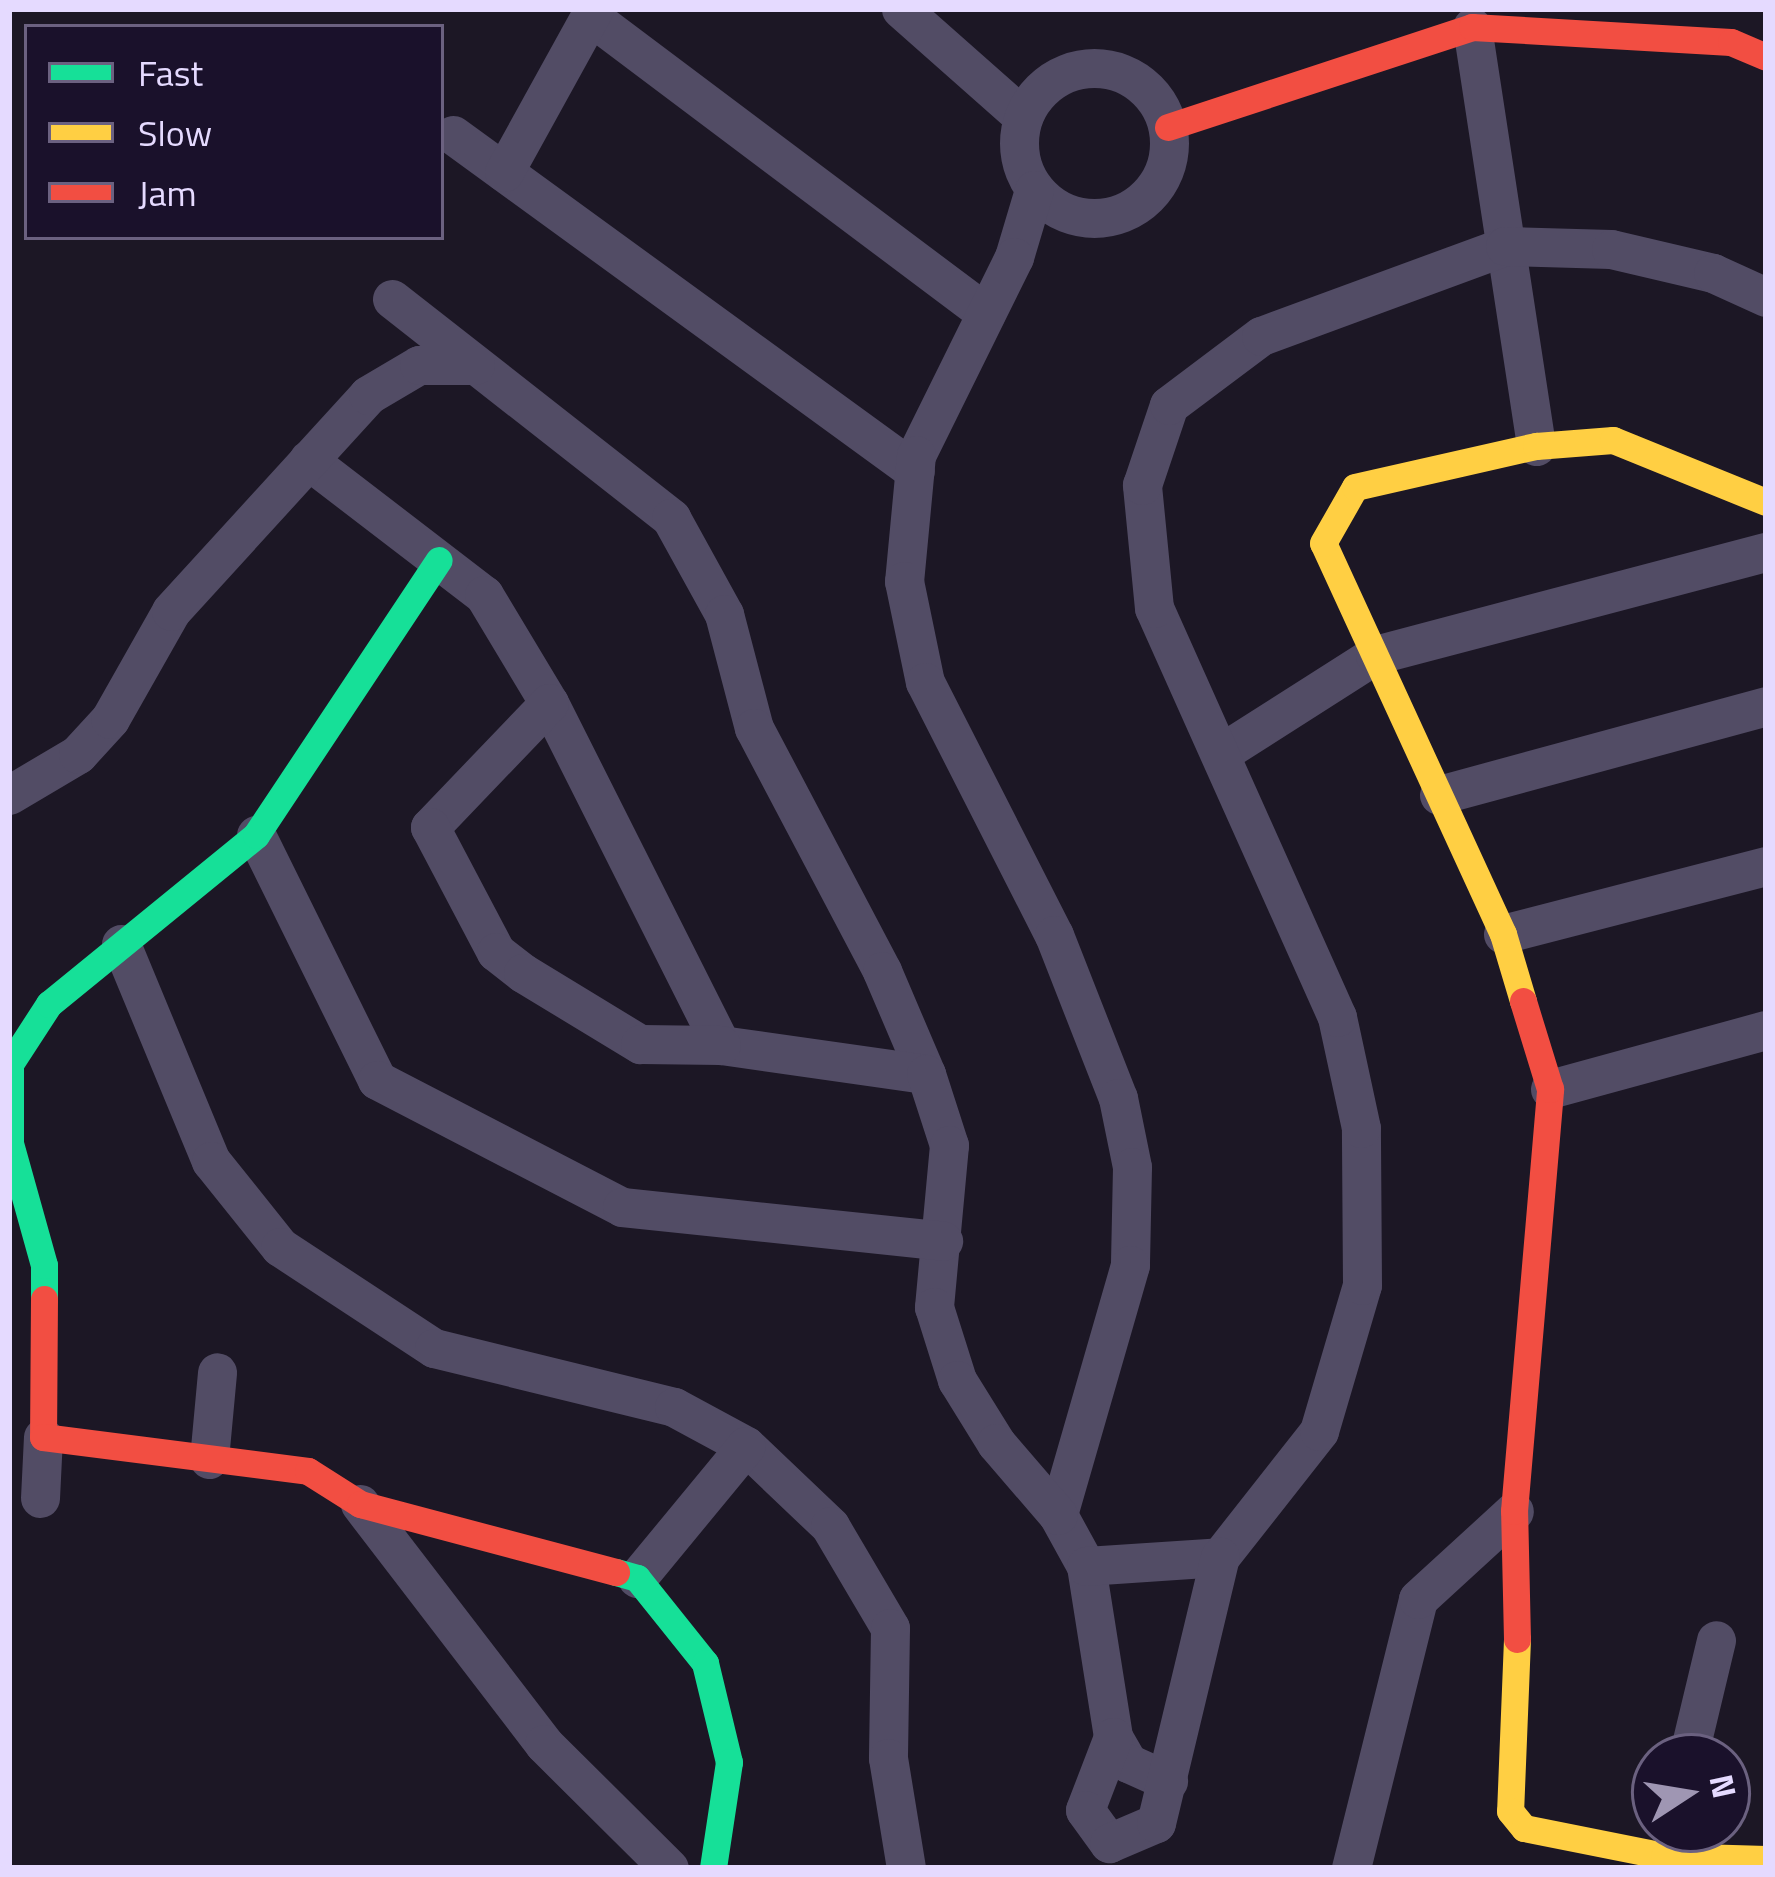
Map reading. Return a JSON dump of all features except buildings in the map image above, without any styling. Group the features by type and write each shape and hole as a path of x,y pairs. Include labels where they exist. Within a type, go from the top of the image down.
{"street":[{"path":"901,9 1023,117"},
{"path":"504,172 592,13 986,313"},
{"path":"1168,127 1471,18 1731,42 1766,57"},
{"path":"1471,18 1536,446"},
{"path":"1098,67 1150,92 1168,127 1166,169 1124,213 1082,218 1034,190 1019,154 1023,117 1060,75 1098,67"},
{"path":"453,136 915,471"},
{"path":"1034,190 986,313 915,471 904,581 925,682 1054,935 1118,1098 1132,1166 1130,1265 1058,1515"},
{"path":"1113,1737 1085,1810 1109,1843 1156,1823 1220,1557 1319,1431 1362,1285 1361,1128 1336,1017 1154,608 1142,485 1169,405 1261,336 1505,246 1610,249 1713,273 1766,296"},
{"path":"392,299 671,518 724,614 754,728 882,971 950,1145 934,1307 957,1380 996,1443 1058,1515 1086,1566 1113,1737 1128,1763 1168,1781"},
{"path":"9,795 79,754 110,719 171,611 368,395 419,365 475,364"},
{"path":"1631,1838 1524,1828 1510,1810 1518,1696 1514,1511 1550,1089 1503,934 1323,543 1340,503 1355,487 1536,446 1613,440 1766,502"},
{"path":"308,460 484,595 549,703 721,1045"},
{"path":"1221,753 1375,655 1766,552"},
{"path":"40,1498 44,1264 10,1143 10,1064 49,1004 256,836 439,560"},
{"path":"549,703 430,827 496,952 640,1044 721,1045 926,1074"},
{"path":"1439,795 1766,706"},
{"path":"256,836 377,1080 622,1207 943,1241"},
{"path":"1503,934 1766,866"},
{"path":"122,944 211,1161 280,1247 434,1348 674,1408 746,1446 830,1526 890,1628 889,1758 906,1868"},
{"path":"1550,1089 1766,1030"},
{"path":"209,1459 217,1372"},
{"path":"43,1437 308,1472 360,1504 637,1578 705,1663 729,1762 713,1868"},
{"path":"637,1578 746,1446"},
{"path":"360,1504 544,1744 669,1868"},
{"path":"1351,1868 1418,1599 1514,1511"},
{"path":"1086,1566 1220,1557"},
{"path":"1694,1733 1716,1640"},
{"path":"1731,1853 1766,1859"}],"traffic: fast":[{"path":"44,1299 44,1265 10,1143 10,1064 49,1004 256,835 439,560"},
{"path":"616,1572 637,1578 705,1663 729,1762 713,1868"}],"traffic: slow":[{"path":"1523,1001 1503,934 1323,543 1355,487 1536,446 1613,440 1766,502"},
{"path":"1517,1639 1510,1811 1524,1828 1664,1856 1766,1859"}],"traffic: jam":[{"path":"1168,127 1472,27 1731,42 1766,57"},
{"path":"1517,1639 1514,1511 1550,1089 1523,1001"},
{"path":"44,1299 43,1437 308,1471 360,1504 616,1572"}]}
